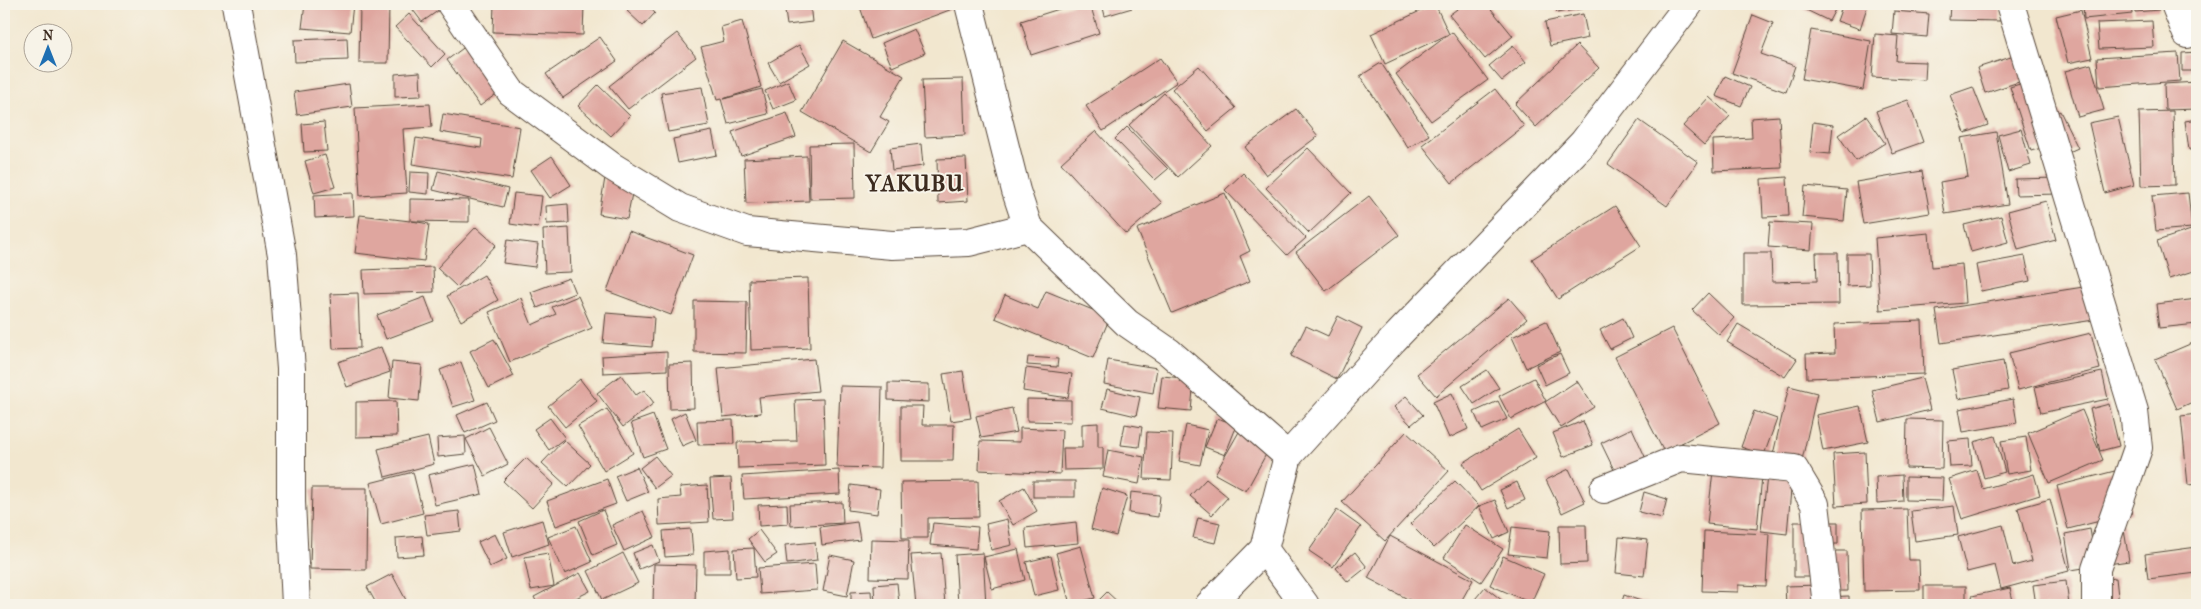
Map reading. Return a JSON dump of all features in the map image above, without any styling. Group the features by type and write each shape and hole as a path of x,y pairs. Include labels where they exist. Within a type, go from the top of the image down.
{"street":[{"path":"236,4 282,255 291,369 291,502 296,605"},
{"path":"451,4 511,92 611,166 680,208 748,232 892,245 968,242 1028,227"},
{"path":"969,4 1016,191 1028,227 1127,323 1169,352 1288,456"},
{"path":"1210,605 1264,549 1288,456 1393,340 1583,143 1689,4"},
{"path":"2010,4 2134,411 2138,448 2096,569 2096,605"},
{"path":"2175,4 2187,34"},
{"path":"1604,489 1681,458 1794,469 1815,504 1827,605"},
{"path":"1264,549 1305,605"}],"building":[{"path":"305,4 353,4 350,32 302,28"},
{"path":"360,4 389,4 388,63 359,63"},
{"path":"412,4 439,4 442,8 422,22 410,6"},
{"path":"494,4 584,4 583,35 493,32"},
{"path":"634,4 645,4 655,13 643,26 627,11"},
{"path":"784,4 810,4 812,22 787,25"},
{"path":"859,4 953,4 955,8 871,39"},
{"path":"1075,4 1090,4 1099,33 1031,55 1021,21"},
{"path":"1102,4 1131,4 1132,8 1105,16"},
{"path":"1435,4 1449,34 1385,64 1371,34"},
{"path":"1464,4 1487,4 1513,36 1485,59 1449,15"},
{"path":"1555,4 1591,4 1591,7 1557,13"},
{"path":"1804,4 1838,4 1829,21 1802,8"},
{"path":"1843,4 1868,4 1860,29 1837,21"},
{"path":"1950,4 2001,4 2000,21 1949,20"},
{"path":"2083,4 2131,4 2132,14 2084,19"},
{"path":"2134,4 2159,4 2159,10 2135,12"},
{"path":"2081,10 2092,58 2068,63 2056,16"},
{"path":"1894,11 1929,14 1927,37 1892,34"},
{"path":"409,14 445,54 432,67 395,27"},
{"path":"1583,14 1588,38 1550,46 1545,22"},
{"path":"1753,15 1773,23 1761,54 1795,66 1786,92 1732,73"},
{"path":"742,21 761,87 723,99 762,89 768,114 728,124 721,99 717,100 701,47 724,41 721,27"},
{"path":"2152,21 2154,47 2099,49 2097,23"},
{"path":"914,29 925,53 892,67 882,43"},
{"path":"1811,30 1871,41 1863,90 1802,79"},
{"path":"1452,32 1488,80 1431,121 1396,74"},
{"path":"677,33 696,57 628,109 609,86"},
{"path":"1875,34 1898,36 1896,61 1926,62 1925,80 1872,77"},
{"path":"600,37 617,61 563,98 546,74"},
{"path":"347,38 348,60 295,62 294,40"},
{"path":"843,41 904,76 880,117 889,122 871,152 802,112"},
{"path":"470,43 503,89 480,106 447,60"},
{"path":"799,45 810,64 779,82 768,63"},
{"path":"1577,45 1599,68 1536,127 1515,104"},
{"path":"1513,46 1526,62 1502,81 1489,66"},
{"path":"2197,52 2197,71 2182,71 2182,53"},
{"path":"2178,53 2180,81 2099,87 2097,58"},
{"path":"2017,55 2025,80 1985,93 1977,68"},
{"path":"1160,58 1177,82 1103,131 1086,106"},
{"path":"1381,63 1429,135 1408,148 1360,76"},
{"path":"2091,64 2104,110 2078,117 2065,71"},
{"path":"1199,66 1236,108 1208,131 1172,89"},
{"path":"420,72 421,96 395,97 395,74"},
{"path":"1725,76 1750,87 1741,106 1716,96"},
{"path":"2046,76 2048,146 2031,151 2010,87"},
{"path":"963,79 965,135 925,137 922,80"},
{"path":"788,81 796,100 773,109 765,91"},
{"path":"2197,82 2197,109 2165,110 2164,84"},
{"path":"349,84 352,107 297,115 294,92"},
{"path":"598,85 630,116 611,136 578,106"},
{"path":"702,87 709,125 668,132 661,93"},
{"path":"1973,87 1988,125 1965,133 1950,95"},
{"path":"1495,89 1524,126 1452,183 1422,145"},
{"path":"1164,93 1212,146 1178,177 1129,125"},
{"path":"1709,97 1730,116 1704,145 1683,126"},
{"path":"1908,100 1923,142 1892,153 1876,111"},
{"path":"430,104 432,127 403,129 407,193 360,196 355,108"},
{"path":"1296,109 1318,136 1266,175 1245,147"},
{"path":"2060,111 2078,148 2060,156 2042,120"},
{"path":"2173,111 2175,185 2141,186 2139,112"},
{"path":"787,113 796,137 741,156 732,132"},
{"path":"443,114 520,127 512,179 412,164 416,138 481,148 482,139 440,132"},
{"path":"1779,116 1782,168 1714,171 1713,140 1752,138 1751,118"},
{"path":"1866,116 1885,143 1856,161 1838,135"},
{"path":"2118,117 2134,185 2105,193 2089,123"},
{"path":"2197,119 2197,149 2189,150 2185,121"},
{"path":"1639,120 1698,162 1667,206 1608,164"},
{"path":"324,122 327,151 304,152 302,124"},
{"path":"1813,122 1833,125 1830,154 1810,152"},
{"path":"1127,127 1168,169 1155,180 1115,139"},
{"path":"2021,129 2031,165 2008,172 1998,135"},
{"path":"712,131 717,155 678,163 673,139"},
{"path":"1096,131 1162,203 1126,234 1061,163"},
{"path":"1996,132 2008,204 1945,214 1940,182 1968,177 1961,138"},
{"path":"854,144 855,198 810,199 809,145"},
{"path":"921,144 923,166 892,170 890,148"},
{"path":"1308,148 1351,193 1309,233 1266,188"},
{"path":"325,155 335,187 314,193 305,161"},
{"path":"552,156 571,185 550,198 531,170"},
{"path":"807,156 809,201 746,203 744,159"},
{"path":"966,158 968,201 938,203 937,159"},
{"path":"438,171 508,189 503,207 433,190"},
{"path":"1922,171 1930,213 1863,224 1856,182"},
{"path":"410,172 429,173 428,194 409,192"},
{"path":"1243,173 1306,238 1287,255 1225,190"},
{"path":"1787,177 1789,216 1763,217 1761,179"},
{"path":"605,178 634,183 627,219 599,214"},
{"path":"2058,178 2058,194 2016,195 2015,179"},
{"path":"1805,186 1847,190 1844,221 1802,217"},
{"path":"353,193 354,216 315,218 314,195"},
{"path":"514,193 542,196 538,228 510,224"},
{"path":"1225,193 1250,251 1240,256 1250,281 1172,313 1137,229"},
{"path":"2188,193 2192,228 2156,231 2152,196"},
{"path":"1369,196 1399,235 1326,291 1296,252"},
{"path":"410,199 469,200 469,222 412,221 429,224 424,261 355,253 360,215 410,221"},
{"path":"2046,201 2056,240 2018,250 2008,211"},
{"path":"568,204 569,223 547,224 546,206"},
{"path":"1615,206 1641,246 1558,299 1532,259"},
{"path":"2001,216 2008,242 1971,252 1964,225"},
{"path":"1770,222 1813,224 1811,250 1768,247"},
{"path":"476,227 496,245 457,287 437,268"},
{"path":"569,228 571,272 545,273 543,230"},
{"path":"2197,228 2197,270 2169,279 2157,241"},
{"path":"629,231 693,255 671,315 607,291"},
{"path":"1929,233 1932,267 1962,264 1965,303 1880,310 1875,238"},
{"path":"507,240 538,244 535,267 503,263"},
{"path":"1743,253 1771,253 1772,282 1817,281 1816,253 1838,253 1839,304 1743,305"},
{"path":"1847,254 1869,254 1870,285 1847,286"},
{"path":"2025,256 2030,281 1981,291 1976,265"},
{"path":"433,267 434,292 364,294 363,270"},
{"path":"484,275 498,300 461,321 447,296"},
{"path":"569,278 575,293 537,308 531,292"},
{"path":"808,278 810,348 751,350 749,280"},
{"path":"2109,283 2114,317 1941,343 1936,310"},
{"path":"1046,291 1110,317 1093,358 995,318 1005,295 1038,309"},
{"path":"358,293 360,348 333,349 330,294"},
{"path":"1708,293 1734,318 1719,335 1692,310"},
{"path":"578,296 592,328 510,362 489,312 521,298 532,325 556,314 552,307"},
{"path":"425,297 434,321 386,339 377,315"},
{"path":"1509,298 1527,319 1436,396 1417,374"},
{"path":"2197,299 2197,324 2159,328 2156,304"},
{"path":"694,301 747,302 746,353 694,352"},
{"path":"606,313 654,317 652,347 603,343"},
{"path":"1338,316 1362,328 1337,379 1291,356 1306,326 1328,336"},
{"path":"1623,318 1632,338 1610,349 1600,330"},
{"path":"1546,321 1560,352 1526,368 1512,337"},
{"path":"1922,321 1924,374 1807,378 1806,354 1835,353 1834,324"},
{"path":"1738,324 1797,359 1785,377 1727,342"},
{"path":"1672,328 1720,423 1664,452 1615,357"},
{"path":"2091,333 2100,369 2018,390 2009,353"},
{"path":"494,339 514,376 489,388 470,351"},
{"path":"2197,341 2197,400 2177,409 2155,359"},
{"path":"381,347 390,372 347,387 338,362"},
{"path":"667,352 667,370 603,373 602,356"},
{"path":"1560,354 1569,373 1545,385 1536,365"},
{"path":"1028,357 1058,359 1057,367 1027,365"},
{"path":"814,359 818,391 759,397 761,413 723,417 718,368"},
{"path":"1108,360 1157,368 1153,393 1104,384"},
{"path":"2003,361 2008,390 1958,399 1952,370"},
{"path":"392,362 422,365 419,401 389,398"},
{"path":"461,362 475,400 453,407 440,370"},
{"path":"693,363 694,408 670,409 669,364"},
{"path":"1026,368 1072,374 1068,398 1023,391"},
{"path":"1487,370 1499,388 1474,404 1462,386"},
{"path":"963,371 971,418 951,421 943,374"},
{"path":"2102,372 2108,399 2041,413 2035,387"},
{"path":"621,375 636,395 644,390 654,403 623,427 597,393"},
{"path":"1162,376 1194,379 1191,411 1158,408"},
{"path":"1534,378 1546,401 1511,419 1499,396"},
{"path":"1922,378 1930,410 1880,422 1872,390"},
{"path":"580,379 597,401 565,427 548,406"},
{"path":"1577,381 1594,407 1561,428 1545,402"},
{"path":"888,383 929,384 929,402 888,400"},
{"path":"840,386 882,387 880,468 837,467"},
{"path":"1789,386 1817,393 1800,469 1771,463"},
{"path":"1107,389 1140,397 1136,416 1102,408"},
{"path":"1452,393 1468,429 1449,438 1433,402"},
{"path":"1406,396 1423,415 1411,425 1394,407"},
{"path":"823,399 825,465 738,468 737,442 797,441 795,400"},
{"path":"1027,399 1071,400 1071,422 1027,421"},
{"path":"2013,399 2017,423 1963,432 1959,409"},
{"path":"396,401 397,436 356,437 356,402"},
{"path":"1498,401 1507,419 1482,430 1474,412"},
{"path":"487,402 495,420 465,433 457,415"},
{"path":"2109,404 2119,446 2100,451 2090,409"},
{"path":"901,406 923,406 922,425 954,425 953,461 901,461"},
{"path":"1860,406 1868,442 1823,451 1816,415"},
{"path":"1012,408 1017,432 981,438 976,416"},
{"path":"607,409 633,453 604,471 578,426"},
{"path":"2082,410 2103,460 2049,483 2028,433"},
{"path":"1754,411 1777,419 1764,455 1741,447"},
{"path":"685,412 696,440 682,446 671,419"},
{"path":"2197,414 2197,484 2188,485 2181,416"},
{"path":"653,415 666,449 643,457 631,423"},
{"path":"550,418 565,438 549,450 534,429"},
{"path":"1217,418 1237,425 1225,455 1205,447"},
{"path":"1907,419 1943,420 1942,469 1906,468"},
{"path":"733,420 734,444 698,445 697,421"},
{"path":"1583,421 1593,445 1563,457 1553,433"},
{"path":"1098,423 1098,447 1103,447 1103,469 1064,470 1063,448 1082,448 1082,424"},
{"path":"1125,424 1142,427 1139,447 1121,445"},
{"path":"1186,425 1208,430 1200,465 1179,461"},
{"path":"489,427 508,464 485,476 466,439"},
{"path":"1020,428 1062,430 1060,474 979,470 980,441 1020,442"},
{"path":"1632,428 1647,461 1617,476 1601,443"},
{"path":"1518,429 1536,458 1481,491 1463,463"},
{"path":"1240,430 1270,447 1246,491 1215,474"},
{"path":"1147,432 1173,433 1171,480 1144,479"},
{"path":"1406,432 1449,471 1385,541 1342,502"},
{"path":"465,436 466,454 438,457 437,438"},
{"path":"1995,436 2005,472 1984,478 1974,442"},
{"path":"428,437 434,464 385,477 378,449"},
{"path":"2026,437 2031,470 2007,474 2001,441"},
{"path":"1970,439 1972,466 1950,467 1948,441"},
{"path":"564,440 590,464 568,487 542,463"},
{"path":"1108,450 1144,457 1139,484 1103,477"},
{"path":"1865,452 1867,504 1836,506 1833,454"},
{"path":"655,456 671,476 655,488 640,468"},
{"path":"526,458 554,484 532,508 503,481"},
{"path":"475,464 482,494 435,505 428,475"},
{"path":"637,467 648,492 626,501 615,476"},
{"path":"2130,467 2126,492 2132,513 2068,529 2057,486"},
{"path":"1569,469 1585,502 1562,513 1546,480"},
{"path":"839,470 840,494 744,499 742,476"},
{"path":"1977,470 1983,489 2034,474 2040,495 1962,519 1949,479"},
{"path":"1713,471 1762,476 1757,529 1707,524"},
{"path":"413,472 423,513 381,524 370,483"},
{"path":"1902,475 1903,501 1877,503 1876,477"},
{"path":"1767,476 1792,479 1787,534 1761,531"},
{"path":"1906,477 1943,478 1942,501 1906,500"},
{"path":"731,478 733,518 713,519 710,479"},
{"path":"607,479 616,504 556,526 547,501"},
{"path":"1206,479 1228,497 1212,515 1190,496"},
{"path":"978,481 979,517 928,518 928,538 902,538 901,482"},
{"path":"1033,481 1075,481 1075,497 1033,497"},
{"path":"1455,481 1479,506 1434,548 1410,524"},
{"path":"1517,482 1525,500 1508,508 1500,490"},
{"path":"707,485 709,522 659,525 658,499 681,497 680,487"},
{"path":"851,485 880,489 877,514 848,510"},
{"path":"1024,487 1037,511 1013,525 999,501"},
{"path":"312,488 367,488 366,570 310,569"},
{"path":"1102,488 1127,496 1116,536 1091,529"},
{"path":"1131,492 1160,495 1158,517 1129,513"},
{"path":"1644,492 1667,499 1662,518 1639,512"},
{"path":"2050,499 2069,571 2001,589 1995,565 1967,572 1958,537 2003,525 2013,566 2032,561 2018,508"},
{"path":"1495,500 1509,532 1494,539 1479,506"},
{"path":"842,502 843,523 791,526 790,504"},
{"path":"787,504 788,524 759,526 758,505"},
{"path":"1954,506 1958,535 1915,541 1911,511"},
{"path":"1907,509 1909,560 1919,560 1920,590 1864,591 1862,510"},
{"path":"603,510 617,545 593,555 579,521"},
{"path":"1337,510 1361,527 1333,567 1309,551"},
{"path":"459,511 461,531 427,535 424,515"},
{"path":"643,511 655,537 624,551 612,525"},
{"path":"1198,518 1220,523 1215,543 1193,538"},
{"path":"1007,519 1012,545 991,550 986,524"},
{"path":"542,520 549,544 512,557 504,532"},
{"path":"857,522 860,540 822,545 820,527"},
{"path":"1076,522 1078,543 1027,548 1025,528"},
{"path":"1794,522 1838,522 1838,544 1819,544 1819,577 1794,577"},
{"path":"933,523 978,527 976,549 930,545"},
{"path":"2123,523 2129,561 2101,565 2095,528"},
{"path":"1465,525 1503,549 1481,582 1444,558"},
{"path":"1559,525 1586,525 1587,563 1560,564"},
{"path":"576,526 592,562 565,574 548,537"},
{"path":"1512,527 1550,531 1547,558 1508,554"},
{"path":"691,529 693,555 665,557 663,531"},
{"path":"2090,529 2096,566 2071,570 2065,534"},
{"path":"759,530 777,554 765,562 748,539"},
{"path":"1704,531 1769,534 1766,586 1738,585 1738,592 1702,591"},
{"path":"495,534 507,559 490,567 478,542"},
{"path":"422,536 424,555 397,557 396,538"},
{"path":"1390,536 1473,580 1459,605 1419,605 1368,578"},
{"path":"1619,537 1648,540 1644,576 1616,573"},
{"path":"871,539 909,540 908,579 870,578"},
{"path":"815,542 817,560 787,564 785,545"},
{"path":"653,545 659,561 639,569 633,553"},
{"path":"1081,546 1095,598 1070,604 1056,553"},
{"path":"2197,547 2197,573 2148,579 2145,554"},
{"path":"754,548 756,577 736,578 734,549"},
{"path":"730,549 730,573 704,573 704,551"},
{"path":"1018,549 1025,580 992,589 984,557"},
{"path":"1823,551 1847,551 1848,591 1824,591"},
{"path":"1355,552 1367,567 1348,582 1336,568"},
{"path":"548,553 554,586 531,590 524,557"},
{"path":"623,553 638,583 602,600 588,571"},
{"path":"941,553 945,605 916,605 911,555"},
{"path":"983,553 986,605 958,605 955,555"},
{"path":"830,555 854,560 847,596 823,591"},
{"path":"1051,556 1059,590 1034,596 1026,562"},
{"path":"1503,556 1544,574 1531,603 1490,585"},
{"path":"654,564 696,565 695,605 653,605"},
{"path":"815,564 817,590 760,594 758,568"},
{"path":"580,573 590,591 562,605 538,605 534,597"},
{"path":"392,574 406,600 396,605 377,605 367,587"},
{"path":"2116,578 2119,605 2093,605 2090,581"},
{"path":"2066,581 2069,605 2036,605 2033,585"},
{"path":"897,583 899,604 875,605 874,585"},
{"path":"1821,585 1822,605 1786,605 1785,586"},
{"path":"1924,586 1966,586 1966,605 1924,605"},
{"path":"1485,587 1508,605 1472,605"},
{"path":"2010,588 2014,605 1974,605 1972,596"},
{"path":"871,591 872,605 851,605 851,592"},
{"path":"1107,592 1121,605 1094,605"},
{"path":"1624,595 1652,605 1621,605"},
{"path":"1849,596 1849,605 1823,605 1823,597"},
{"path":"1913,600 1913,605 1879,605 1879,604"},
{"path":"593,602 593,605 570,605 570,603"}],"district":[{"name":"YAKUBU","path":"915,183"}]}
